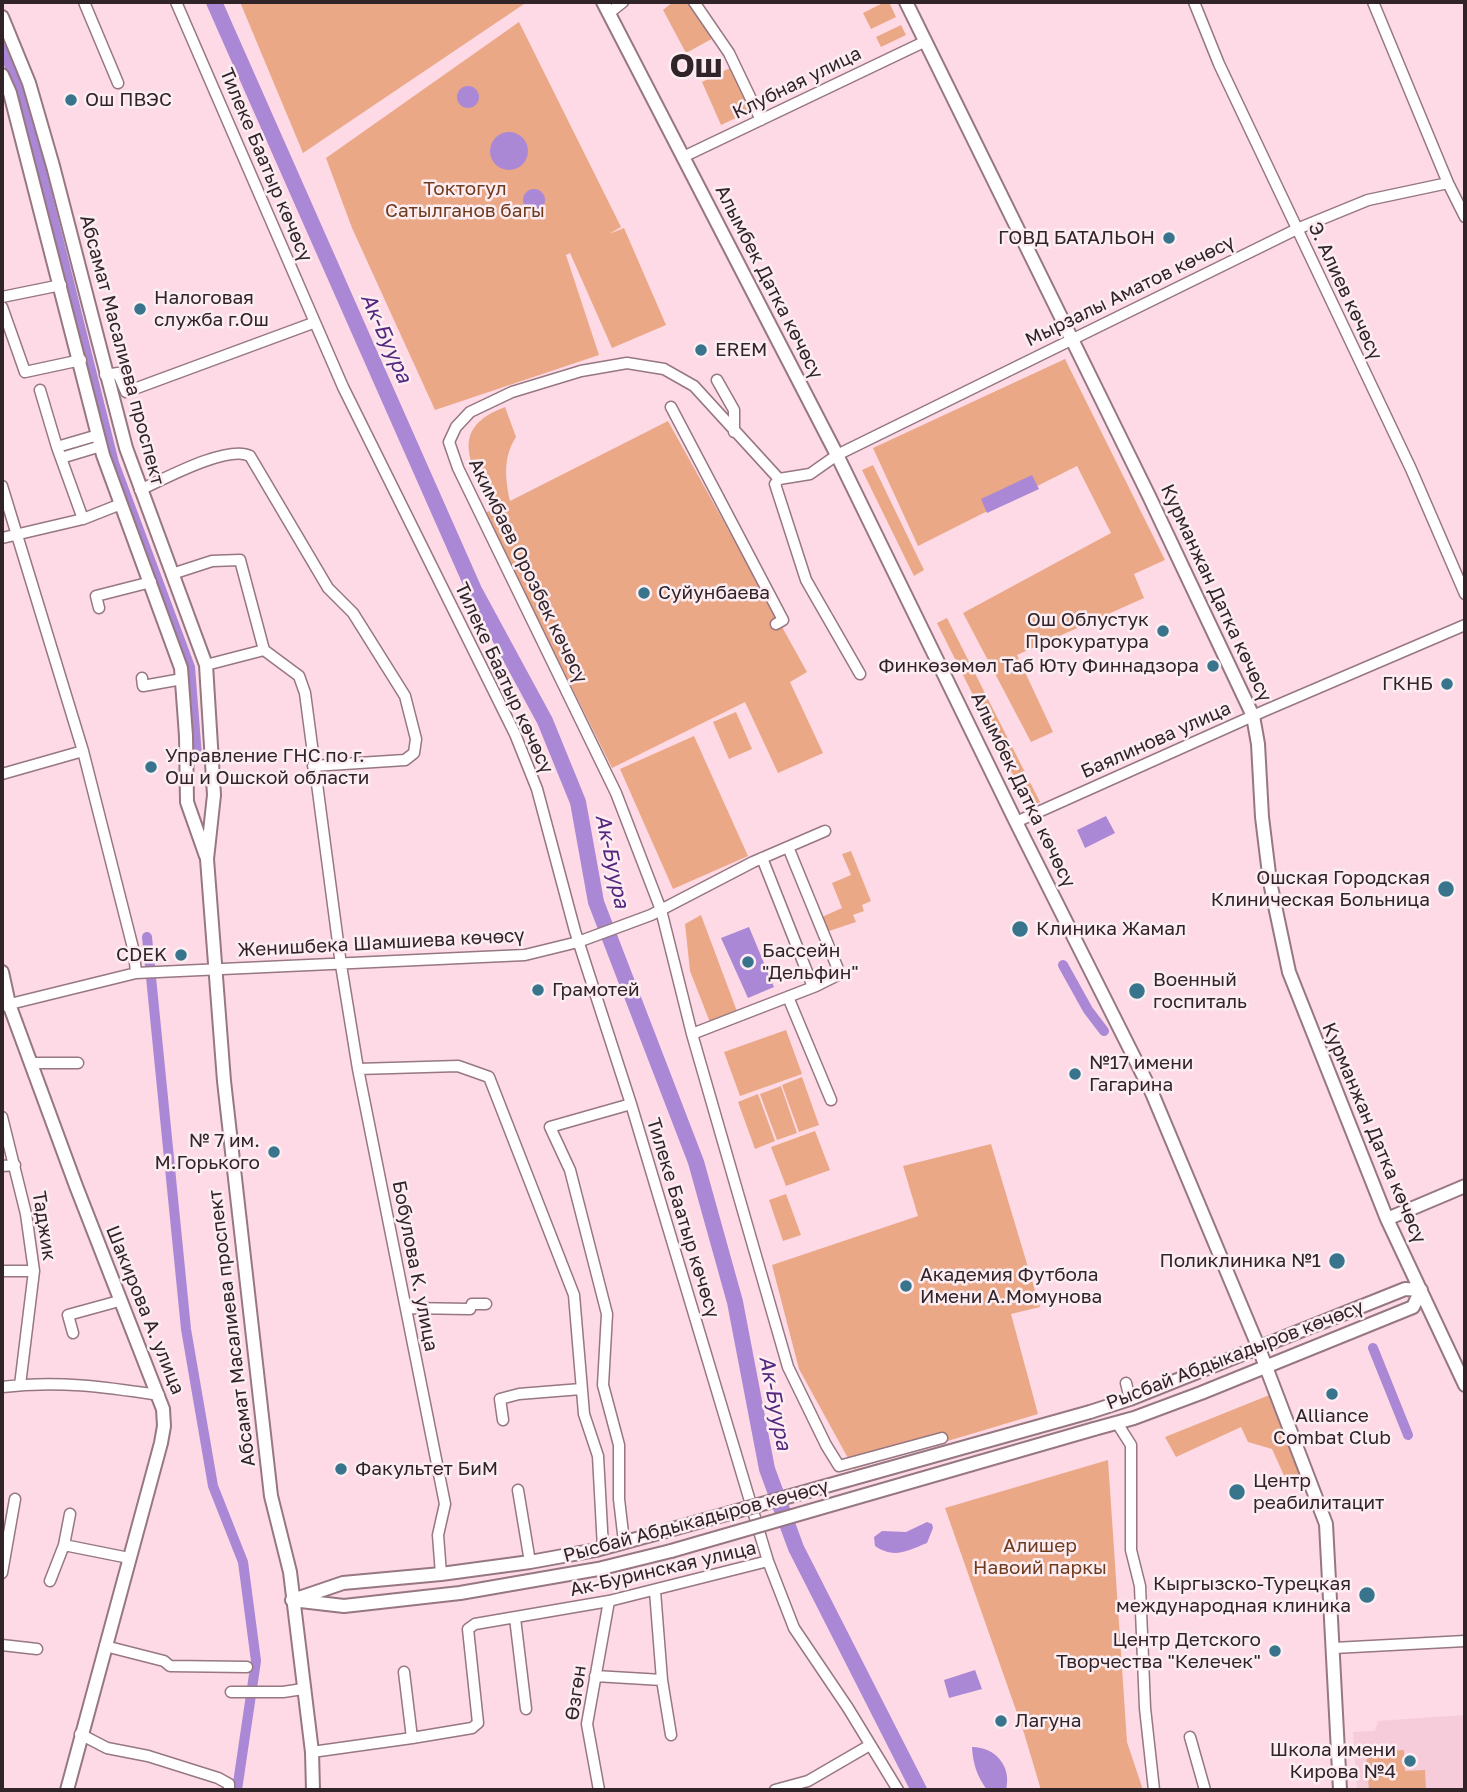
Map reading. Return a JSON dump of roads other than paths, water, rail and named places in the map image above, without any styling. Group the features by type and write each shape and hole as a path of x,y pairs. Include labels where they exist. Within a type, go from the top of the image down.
{"main road":[{"name":"Курманжан Датка көчөсү","path":"906,2 1072,338 1253,716 1258,744 1262,817 1270,882 1289,972 1387,1219 1465,1385"},
{"name":"Алымбек Датка көчөсү","path":"606,7 837,455 1152,1093 1258,1346 1326,1524 1340,1790"},
{"name":"Абсамат Масалиева проспект","path":"2,17 29,83 50,154 105,375 140,490 206,665 214,794 207,859 234,1184 271,1496 286,1550 312,1752 313,1790"},
{"name":"Абсамат Масалиева проспект","path":"2,75 61,285 99,441 181,668 187,803 207,859"},
{"name":"Шакирова А. улица","path":"2,972 6,1005 119,1301 159,1395 164,1426 66,1790"},
{"path":"1387,1219 1465,1185"},
{"name":"Рысбай Абдыкадыров көчөсү","path":"1405,1289 1421,1290 1413,1307 1266,1367 1117,1423 671,1551 598,1569 460,1593 344,1606 292,1600 343,1583 530,1562 603,1548 662,1532 1090,1412 1130,1399 1405,1289"}],"street":[{"path":"84,2 118,83"},
{"name":"Тилеке Баатыр көчөсү","path":"176,2 269,212 313,323 342,387 515,734 537,789 579,942 631,1104 768,1561"},
{"path":"606,7 623,2"},
{"path":"694,2 729,53 761,120"},
{"name":"Э. Алиев көчөсү","path":"1194,2 1219,64 1411,469 1465,594"},
{"path":"1373,2 1448,183 1465,217"},
{"name":"Клубная улица","path":"683,157 926,41"},
{"name":"Мырзалы Аматов көчөсү","path":"837,455 1297,229 1368,200 1448,183"},
{"path":"61,285 2,299 25,372 80,360"},
{"path":"105,375 118,373 126,392 313,323"},
{"name":"Акимбаев Орозбек көчөсү","path":"661,910 616,793 458,468 449,442 456,427 470,412 512,392 581,371 627,363 664,369 694,386 779,479"},
{"path":"717,380 734,410 734,432"},
{"path":"40,390 83,519"},
{"path":"671,407 783,620 776,624"},
{"path":"57,447 99,441"},
{"path":"61,458 99,441"},
{"path":"140,490 180,471 226,456 239,453 250,456 328,589 353,613 388,667 405,696 416,738 414,753 405,760 313,766"},
{"path":"837,455 810,474 779,479 775,484 806,580 860,674"},
{"path":"2,486 83,751 139,973"},
{"path":"2,538 83,519 121,505"},
{"path":"172,574 212,561 240,560 264,650 206,665"},
{"path":"99,608 96,596 151,582"},
{"name":"Баялинова улица","path":"1016,822 1465,625"},
{"name":"Бобулова К. улица","path":"264,650 295,672 305,692 313,766 358,1069 445,1503 438,1535 441,1574"},
{"path":"142,678 143,686 182,679"},
{"path":"2,774 83,751"},
{"name":"Женишбека Шамшиева көчөсү","path":"6,1005 139,973 525,955 579,942 648,916 762,858 825,831"},
{"path":"692,1034 840,974 788,847"},
{"path":"762,858 813,987"},
{"path":"661,910 692,1034 788,1367 826,1445 839,1466 942,1438"},
{"path":"788,997 831,1100"},
{"path":"30,1063 78,1063"},
{"path":"358,1069 458,1066 489,1077 574,1295 584,1414 598,1456 603,1548"},
{"path":"624,1542 619,1499 619,1445 603,1385 607,1314 570,1170 550,1128 631,1104"},
{"name":"Таджик","path":"2,1117 26,1214 34,1271 20,1385"},
{"path":"2,1166 15,1164"},
{"path":"2,1271 34,1271"},
{"path":"73,1333 68,1315 119,1301"},
{"path":"406,1308 470,1309 472,1304 486,1304"},
{"path":"2,1387 84,1384 159,1395"},
{"path":"1126,1384 1130,1399"},
{"path":"503,1420 500,1399 519,1394 582,1389"},
{"path":"1117,1423 1131,1445 1131,1550 1140,1586 1146,1721 1154,1790"},
{"path":"518,1490 530,1562"},
{"path":"2,1573 15,1499"},
{"path":"50,1581 64,1545 70,1514"},
{"path":"64,1545 129,1558"},
{"name":"Ак-Буринская улица","path":"412,1738 472,1728 478,1723 468,1629 475,1624 609,1601 768,1561 794,1628 898,1790"},
{"path":"655,1591 662,1680 671,1735"},
{"name":"Өзгөн","path":"599,1790 587,1724 609,1601"},
{"path":"515,1618 526,1709"},
{"path":"1334,1648 1465,1641"},
{"path":"2,1645 37,1649"},
{"path":"105,1646 164,1661 170,1666 247,1667"},
{"path":"312,1752 412,1738 404,1672"},
{"path":"595,1676 662,1680"},
{"path":"231,1692 303,1689"},
{"path":"80,1734 107,1748 148,1756 218,1779 229,1784 229,1790"},
{"path":"1190,1737 1205,1790"},
{"path":"775,1790 808,1781 870,1745"}],"waterway":[{"name":"Ак-Буура","path":"214,2 474,590 545,721 578,802 596,902 696,1162 735,1302 767,1469 796,1548 919,1790"},
{"path":"2,48 23,97 114,463 190,667 197,756"},
{"path":"147,937 186,1329 213,1486 243,1562 256,1661 237,1790"},
{"path":"1063,965 1088,1010 1104,1031"},
{"path":"1373,1348 1408,1435"}],"place":[{"name":"Ош ПВЭС","path":"71,100"},
{"name":"ГОВД БАТАЛЬОН","path":"1169,238"},
{"name":"Налоговая служба г.Ош","path":"140,309"},
{"name":"EREM","path":"701,350"},
{"name":"Суйунбаева","path":"644,593"},
{"name":"Ош Облустук Прокуратура","path":"1163,631"},
{"name":"Финкөзөмөл Таб Юту Финнадзора","path":"1213,666"},
{"name":"ГКНБ","path":"1447,684"},
{"name":"Управление ГНС по г. Ош и Ошской области","path":"151,767"},
{"name":"Ошская Городская Клиническая Больница","path":"1446,889"},
{"name":"Клиника Жамал","path":"1020,929"},
{"name":"CDEK","path":"181,955"},
{"name":"Бассейн \"Дельфин\"","path":"748,962"},
{"name":"Грамотей","path":"538,990"},
{"name":"Военный госпиталь","path":"1137,991"},
{"name":"№17 имени Гагарина","path":"1075,1074"},
{"name":"№ 7 им. М.Горького","path":"274,1152"},
{"name":"Поликлиника №1","path":"1337,1261"},
{"name":"Академия Футбола Имени А.Момунова","path":"906,1286"},
{"name":"Alliance Combat Club","path":"1332,1394"},
{"name":"Факультет БиМ","path":"341,1469"},
{"name":"Центр реабилитацит","path":"1237,1492"},
{"name":"Кыргызско-Турецкая международная клиника","path":"1367,1595"},
{"name":"Центр Детского Творчества \"Келечек\"","path":"1275,1651"},
{"name":"Лагуна","path":"1001,1721"},
{"name":"Школа имени Кирова №4","path":"1410,1761"}],"district":[{"name":"Ош","path":"696,67"}],"park label":[{"name":"Токтогул Сатылганов багы","path":"465,200"},
{"name":"Алишер Навоий паркы","path":"1040,1557"}]}
